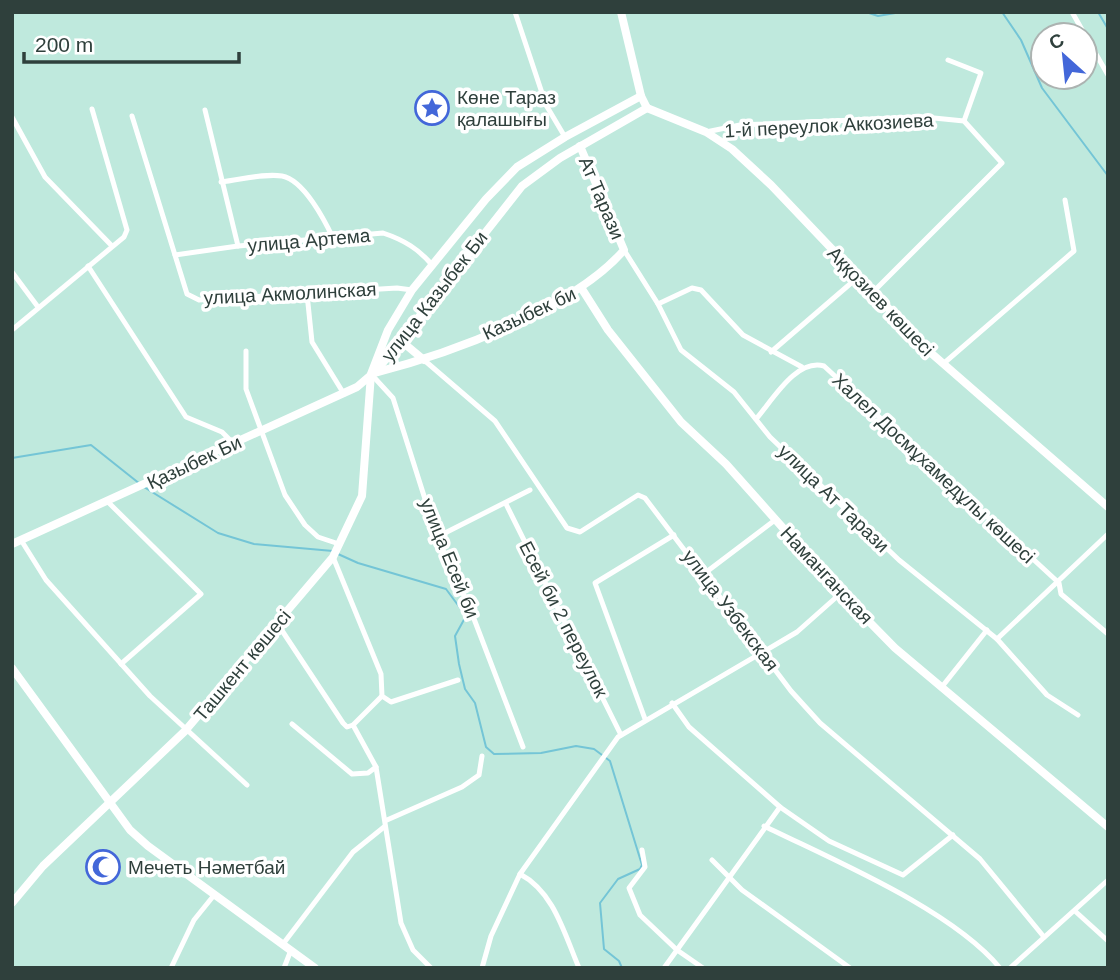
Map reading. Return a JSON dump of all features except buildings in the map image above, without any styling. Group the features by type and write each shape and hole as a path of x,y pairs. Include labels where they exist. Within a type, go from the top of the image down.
{"main road":[{"path":"621,12 641,96 647,108"},
{"name":"улица Казыбек Би","path":"371,374 388,330 412,290 481,205 517,167 565,137 641,96"},
{"name":"улица Казыбек Би","path":"371,374 495,216 522,186 580,146 647,108"},
{"name":"Аққозиев көшесі","path":"647,108 706,132 732,149 771,185 857,278 943,364 1108,507"},
{"name":"Ат Тарази","path":"580,146 624,250"},
{"path":"481,205 495,216"},
{"name":"Казыбек би","path":"371,374 424,360 582,289 624,250"},
{"name":"Наманганская","path":"582,289 608,330 681,422 726,464 841,593 895,648 1108,827"},
{"path":"400,340 424,360"},
{"name":"Қазыбек Би","path":"17,542 344,394 371,374"},
{"name":"Ташкент көшесі","path":"12,903 43,866 186,731 333,557 362,496 371,374"},
{"path":"12,668 110,804 148,846 315,968"}],"street":[{"path":"515,12 546,105 565,137"},
{"path":"1099,59 1108,75"},
{"path":"872,293 1002,163 964,121 981,73 948,60"},
{"path":"12,330 112,246 127,230 92,109"},
{"path":"205,110 238,246"},
{"name":"улица Акмолинская","path":"132,116 187,294 199,300 412,290"},
{"path":"12,117 15,132 45,177 112,246"},
{"name":"1-й переулок Аккозиева","path":"706,132 750,125 924,117 964,121"},
{"path":"222,182 277,176 287,178 321,213 333,238"},
{"path":"943,364 1074,251 1065,200"},
{"name":"улица Артема","path":"175,255 372,233 397,237 421,251 433,266"},
{"name":"улица Ат Тарази","path":"624,250 658,304 681,350 734,392 756,419 900,560 997,639 1047,695 1079,715"},
{"path":"88,266 186,417 222,432 233,443"},
{"path":"12,272 38,307"},
{"path":"771,352 857,278"},
{"name":"Халел Досмұхамедұлы көшесі","path":"658,304 692,288 701,290 743,335 802,367 814,363 824,366 1059,583 1061,594 1108,634"},
{"path":"307,294 312,342 344,394"},
{"path":"246,351 246,389 285,495 305,524 318,537 339,544"},
{"name":"улица Узбекская","path":"424,360 495,421 567,527 580,532 642,495 705,573 791,691 820,723 979,859 1044,937"},
{"path":"756,419 802,367"},
{"name":"улица Есей би","path":"371,374 393,398 437,537 471,611 523,747"},
{"path":"437,537 530,490"},
{"path":"108,502 201,594 121,664"},
{"name":"Есей би 2 переулок","path":"506,504 621,735"},
{"path":"705,573 775,520"},
{"path":"997,639 1108,534"},
{"path":"645,719 595,583 674,535"},
{"path":"17,542 46,580 121,664 186,731 247,785"},
{"path":"277,623 347,727 353,725 382,696 381,674 333,557"},
{"path":"482,968 491,936 520,874 621,735 671,703 797,632 841,593"},
{"path":"941,688 987,630"},
{"path":"382,696 391,702 458,680"},
{"path":"671,703 689,727 780,807 829,841 903,875 953,835"},
{"path":"292,724 352,774 368,773 376,767"},
{"path":"283,944 353,852 384,827 387,820 376,767 353,725"},
{"path":"387,820 463,788 479,775 482,756"},
{"path":"664,968 780,807"},
{"path":"764,826 923,908 986,952 1000,968"},
{"path":"384,827 401,923 413,950 431,968"},
{"path":"642,850 645,867 629,888 640,915 677,950 703,968"},
{"path":"712,860 729,877 850,968"},
{"path":"520,874 537,883 548,898 579,968"},
{"path":"1012,966 1076,912 1108,880"},
{"path":"171,968 194,920 215,894"},
{"path":"1076,912 1108,942"},
{"path":"284,968 291,950"},
{"path":"1012,966 1021,968"}],"waterway":[{"path":"866,12 878,16 901,12"},
{"path":"1002,12 1021,40 1042,88 1108,176"},
{"path":"1098,12 1108,29"},
{"path":"12,458 91,445 140,484"},
{"path":"144,487 218,533 254,544 333,551"},
{"path":"338,554 358,563 446,589 466,616 455,636 459,664 465,689 475,703 486,747 494,754 541,753 576,746 594,749 610,761 642,865 640,869 618,879 600,903 604,949 619,961 622,968"}],"place":[{"name":"Көне Тараз қалашығы","path":"432,108"},
{"name":"Мечеть Нәметбай","path":"103,867"}]}
